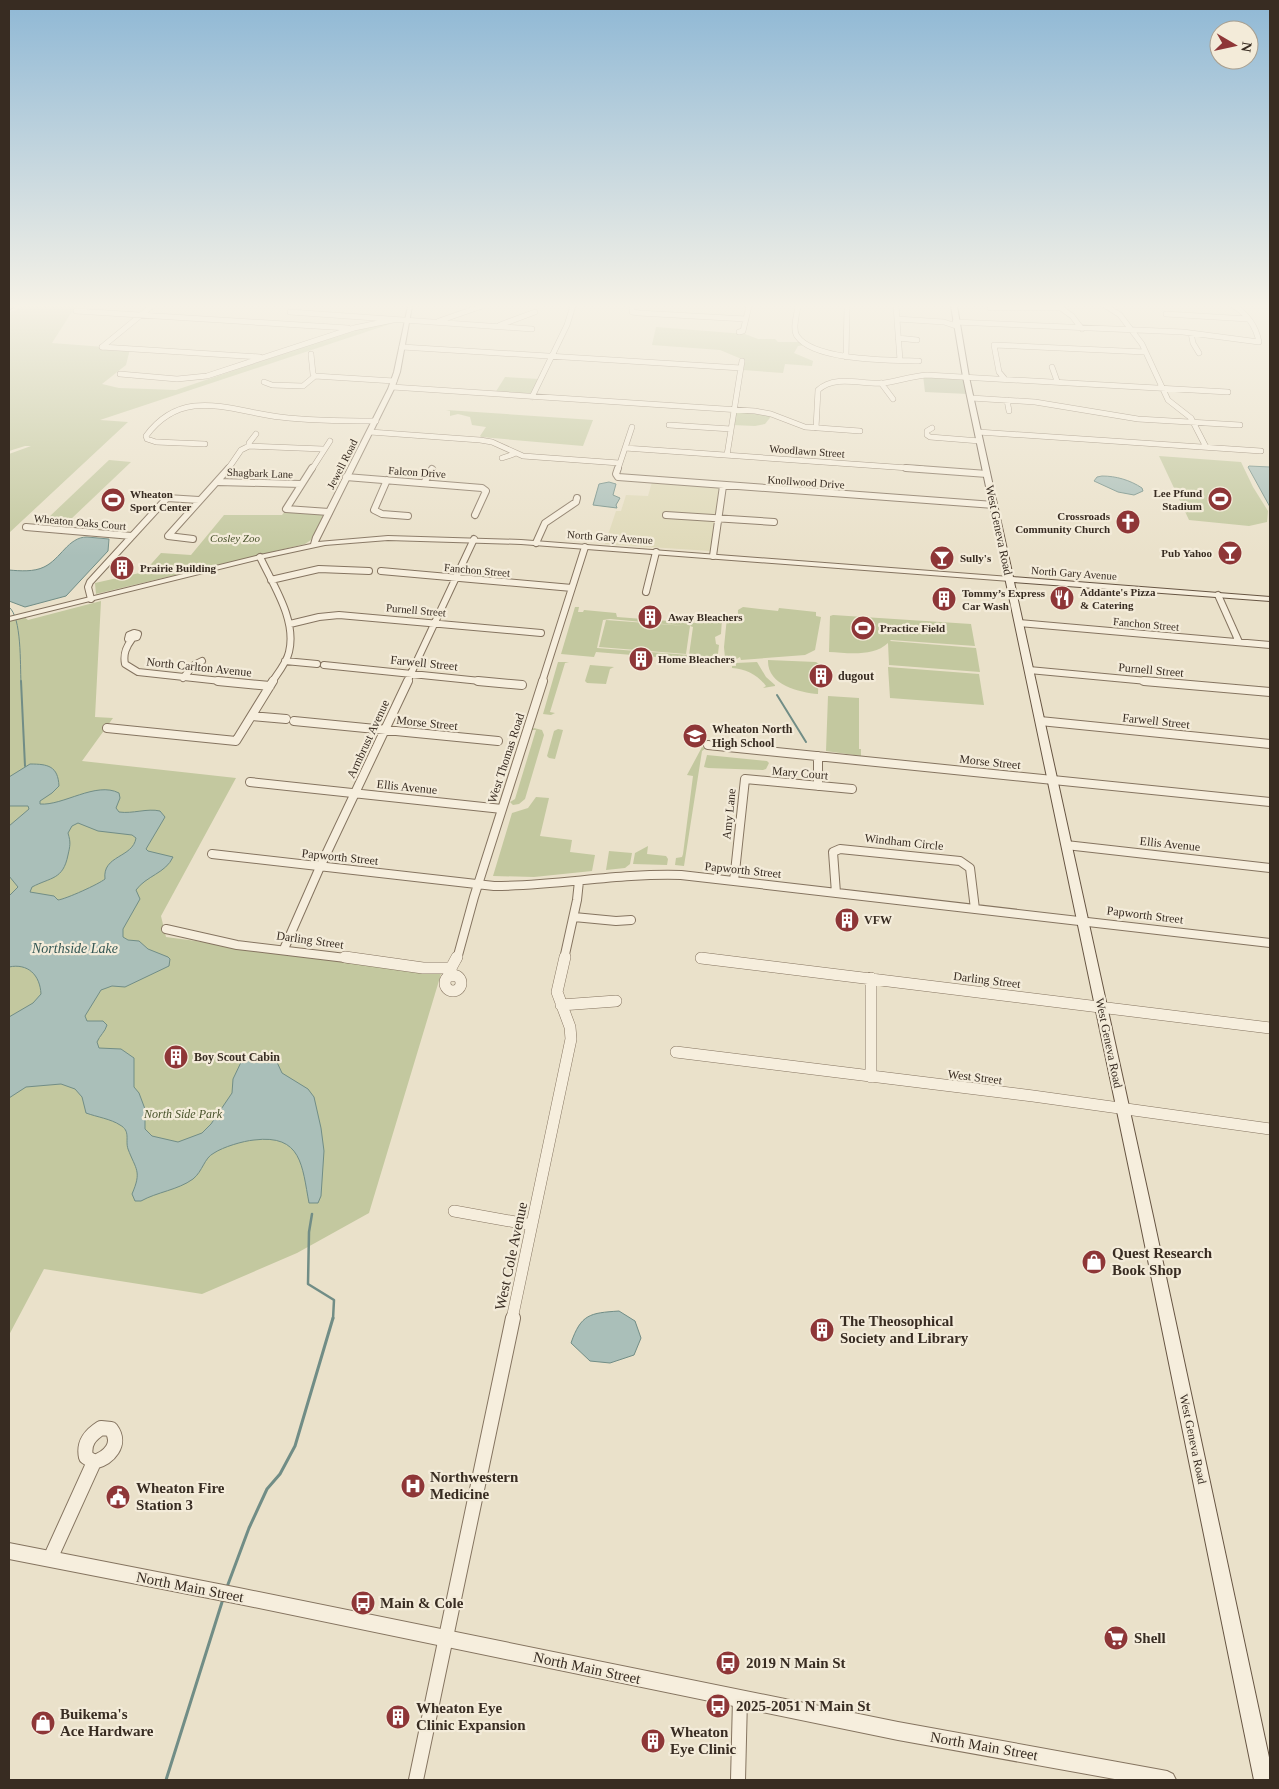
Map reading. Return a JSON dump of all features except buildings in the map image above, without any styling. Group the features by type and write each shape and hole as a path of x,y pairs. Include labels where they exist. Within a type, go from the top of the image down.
{"main road":[{"name":"West Geneva Road","path":"969,389 1264,1780"},
{"name":"North Gary Avenue","path":"1010,579 1270,599"}],"street":[{"name":"Jewell Road","path":"314,545 390,389"},
{"path":"452,389 532,397 767,413 800,426 860,431"},
{"path":"532,397 536,389"},
{"path":"727,456 737,389"},
{"path":"816,428 818,389"},
{"path":"886,389 893,399"},
{"path":"1163,389 1170,402 1188,415 1194,422 1206,447"},
{"path":"1195,389 1228,392"},
{"path":"971,398 1039,403 1138,419 1240,425"},
{"path":"1006,400 1009,411"},
{"path":"205,444 156,442 147,439 148,433 168,414 183,407 199,405 232,408 272,416 330,421 376,421"},
{"path":"1111,406 1114,415"},
{"path":"1068,414 1072,408"},
{"path":"669,425 731,429"},
{"path":"370,432 484,440 514,454 619,463 632,427"},
{"path":"932,428 927,431 927,435 930,438 980,441"},
{"path":"978,432 1260,451"},
{"path":"249,446 249,443 256,434"},
{"path":"330,440 286,509 330,510"},
{"path":"193,540 168,536 218,482 237,459 241,450 249,446 324,450"},
{"name":"Woodlawn Street","path":"625,448 987,474"},
{"path":"502,458 514,454"},
{"name":"Knollwood Drive","path":"619,463 616,474 618,477 994,505"},
{"path":"424,482 432,469"},
{"name":"Falcon Drive","path":"346,477 424,482 486,489 486,493 474,516"},
{"path":"388,480 374,510 382,514 408,516"},
{"name":"Shagbark Lane","path":"218,482 301,484"},
{"path":"713,556 722,486"},
{"path":"91,599 88,587 90,582 167,498 200,500"},
{"path":"536,543 544,525 576,502 577,498"},
{"path":"666,515 774,522"},
{"name":"Wheaton Oaks Court","path":"26,528 132,536"},
{"name":"North Gary Avenue","path":"9,619 314,545 380,538 474,539 536,543 1010,579"},
{"name":"Armbrust Avenue","path":"284,949 320,867 356,794 474,539"},
{"name":"West Thomas Road","path":"452,972 478,884 586,547"},
{"path":"646,592 656,552"},
{"path":"107,728 236,741 290,654 292,641 290,624 260,557"},
{"path":"271,580 325,569 369,571"},
{"name":"Fanchon Street","path":"381,572 572,588"},
{"path":"1218,595 1239,642"},
{"name":"Purnell Street","path":"290,624 319,617 339,615 541,633"},
{"name":"Fanchon Street","path":"1019,623 1270,645"},
{"name":"North Carlton Avenue","path":"132,639 125,650 123,658 125,664 131,669 142,673 270,686"},
{"path":"184,678 194,665 202,661"},
{"name":"Farwell Street","path":"285,662 522,685"},
{"name":"Purnell Street","path":"1029,670 1270,692"},
{"name":"Morse Street","path":"252,716 498,741"},
{"name":"Farwell Street","path":"1040,721 1270,744"},
{"name":"Morse Street","path":"708,746 1270,802"},
{"path":"818,756 818,786"},
{"name":"Mary Court","path":"745,779 852,789"},
{"name":"Amy Lane","path":"734,881 745,779"},
{"name":"Ellis Avenue","path":"250,782 502,810"},
{"name":"Ellis Avenue","path":"1066,846 1270,868"},
{"name":"Windham Circle","path":"836,893 833,852 840,849 934,858 960,861 968,864 975,908"},
{"name":"Papworth Street","path":"212,854 478,884 523,886 632,875 666,874 1270,942"},
{"name":"West Cole Avenue","path":"446,1639 571,1039 570,1027 557,992 574,917 579,880"},
{"path":"574,917 616,922 631,920"},
{"name":"Darling Street","path":"166,929 237,945 284,949 452,972"},
{"name":"Darling Street","path":"701,958 1270,1028"},
{"path":"871,978 871,1077"},
{"path":"561,1005 616,1001"},
{"name":"West Street","path":"676,1052 1033,1096 1270,1130"},
{"path":"454,1211 532,1225"},
{"path":"50,1559 94,1462"},
{"name":"North Main Street","path":"9,1551 239,1596 898,1731 1166,1780"},
{"path":"416,1780 446,1639"},
{"path":"738,1780 740,1699"}],"shaded area":[{"path":"652,482 721,487 710,551 605,544 616,511 621,511 626,495 648,496"}],"green space":[{"path":"9,389 192,389 100,420 128,422 9,533 9,454 31,446 9,451"},
{"path":"497,389 533,389 531,394 495,393"},
{"path":"925,389 967,389 968,394 925,392"},
{"path":"446,410 593,420 583,446 481,437 486,427 472,425 470,417 458,414 450,416 450,411"},
{"path":"735,410 773,414 765,424 755,426 732,425"},
{"name":"Lee Pfund Stadium","path":"1159,456 1241,462 1253,487 1268,511 1267,522 1249,526 1189,520"},
{"path":"109,460 131,462 70,520 48,518"},
{"name":"Cosley Zoo","path":"286,510 323,513 324,515 311,540 305,544 96,594 95,583 144,572 161,553 191,555 224,515 282,515"},
{"name":"North Side Park","path":"101,601 95,717 113,718 82,761 236,778 161,916 166,937 441,974 369,1213 297,1253 202,1294 44,1269 9,1335 9,618 23,616 28,620"},
{"path":"575,607 579,607 578,612 583,612 584,610 616,613 617,617 696,623 698,618 722,619 721,634 715,637 716,644 719,645 717,662 596,652 594,657 561,654","holes":["610,619 686,626 606,620 599,647 686,654 690,626 693,627 689,655 597,648 603,620"]},
{"path":"743,607 778,611 779,608 816,612 816,616 821,617 815,650 805,655 741,660 740,657 735,660 725,658 724,647 727,617 738,619 738,610"},
{"path":"830,616 971,624 975,646 890,641 976,648 980,672 889,665 888,643 868,652 829,652"},
{"path":"768,660 816,662 819,664 818,694 794,689 778,681 769,669"},
{"path":"558,662 569,662 565,663 550,712 555,713 551,715 543,714"},
{"path":"757,662 766,677 775,686 763,688 766,686 755,676 747,671 732,668 732,666 736,666 736,663"},
{"path":"590,665 614,667 610,669 606,684 587,683 585,681"},
{"path":"888,667 979,674 984,705 890,698"},
{"path":"828,696 859,698 859,749 861,749 861,756 826,751"},
{"path":"534,728 542,730 544,735 525,799 519,804 513,805 510,802 515,799 536,730 531,730"},
{"path":"558,729 563,730 555,759 549,758 547,756 554,731"},
{"path":"702,747 706,748 702,751 684,866 675,865 676,858 682,857 683,854 693,776 687,775"},
{"path":"707,755 767,761 769,763 766,769 763,770 708,768 704,767"},
{"path":"536,797 549,798 540,836 572,840 570,852 595,855 592,871 534,877 493,876 512,813 528,808"},
{"path":"648,846 647,854 666,856 668,859 667,865 633,864 635,853"},
{"path":"609,851 632,853 630,864 625,868 606,870"}],"water":[{"path":"1248,467 1270,467 1270,507"},
{"path":"1102,476 1128,481 1142,488 1143,491 1134,495 1118,492 1094,481 1097,477"},
{"path":"609,482 616,484 613,495 620,498 616,505 617,508 593,505 599,484"},
{"path":"80,538 109,539 108,551 66,596 25,607 9,601 9,570 40,569 55,559 70,544"},
{"name":"Northside Lake","path":"30,764 47,766 57,774 59,786 40,801 40,804 49,804 100,790 110,790 119,793 120,798 116,808 119,812 155,810 160,811 165,817 146,849 173,857 166,867 145,881 136,890 140,899 123,929 123,937 128,940 139,941 148,949 168,957 170,959 169,966 125,987 112,986 101,990 85,1016 87,1021 103,1021 107,1025 97,1042 99,1048 121,1049 134,1058 134,1087 139,1093 145,1109 145,1129 152,1136 178,1142 202,1133 211,1124 232,1093 233,1079 243,1058 256,1054 269,1054 276,1060 282,1073 308,1089 314,1097 324,1151 321,1196 318,1203 309,1203 297,1155 282,1142 270,1139 249,1141 222,1149 211,1155 196,1176 187,1183 141,1201 135,1201 132,1194 137,1180 137,1171 127,1146 127,1133 123,1127 112,1121 86,1113 82,1097 75,1089 61,1084 26,1087 9,1098 9,1017 33,1003 41,994 38,981 32,972 22,967 9,967 9,896 18,887 9,876 9,826 29,809 28,806 9,806 9,777","holes":["78,823 98,831 132,835 136,838 134,845 108,865 105,871 105,879 82,891 58,900 54,896 30,892 32,887 55,877 63,869 70,847 68,833 72,826"]},
{"path":"619,1311 635,1321 641,1338 634,1355 610,1363 590,1361 571,1343 579,1326 594,1314"}],"waterway":[{"path":"9,607 13,612 18,631 21,682"},
{"path":"21,681 25,766"},
{"path":"777,695 806,742"},
{"path":"312,1214 309,1232 308,1284 334,1300 333,1319"},
{"path":"227,1587 249,1528 267,1489 280,1474 295,1446 333,1318"},
{"path":"166,1780 223,1599"}],"place":[{"name":"Lee Pfund Stadium","path":"1220,499"},
{"name":"Wheaton Sport Center","path":"113,500"},
{"name":"Crossroads Community Church","path":"1128,522"},
{"name":"Pub Yahoo","path":"1230,553"},
{"name":"Sully's","path":"942,558"},
{"name":"Prairie Building","path":"122,568"},
{"name":"Addante's Pizza & Catering","path":"1062,598"},
{"name":"Tommy’s Express Car Wash","path":"944,599"},
{"name":"Away Bleachers","path":"650,617"},
{"name":"Practice Field","path":"863,628"},
{"name":"Home Bleachers","path":"641,659"},
{"name":"dugout","path":"821,676"},
{"name":"Wheaton North High School","path":"695,736"},
{"name":"VFW","path":"847,920"},
{"name":"Boy Scout Cabin","path":"176,1057"},
{"name":"Quest Research Book Shop","path":"1094,1262"},
{"name":"The Theosophical Society and Library","path":"822,1330"},
{"name":"Northwestern Medicine","path":"413,1486"},
{"name":"Wheaton Fire Station 3","path":"118,1497"},
{"name":"Main & Cole","path":"363,1603"},
{"name":"Shell","path":"1116,1638"},
{"name":"2019 N Main St","path":"728,1663"},
{"name":"2025-2051 N Main St","path":"718,1706"},
{"name":"Wheaton Eye Clinic Expansion","path":"398,1717"},
{"name":"Buikema's Ace Hardware","path":"43,1723"},
{"name":"Wheaton Eye Clinic","path":"653,1741"}]}
